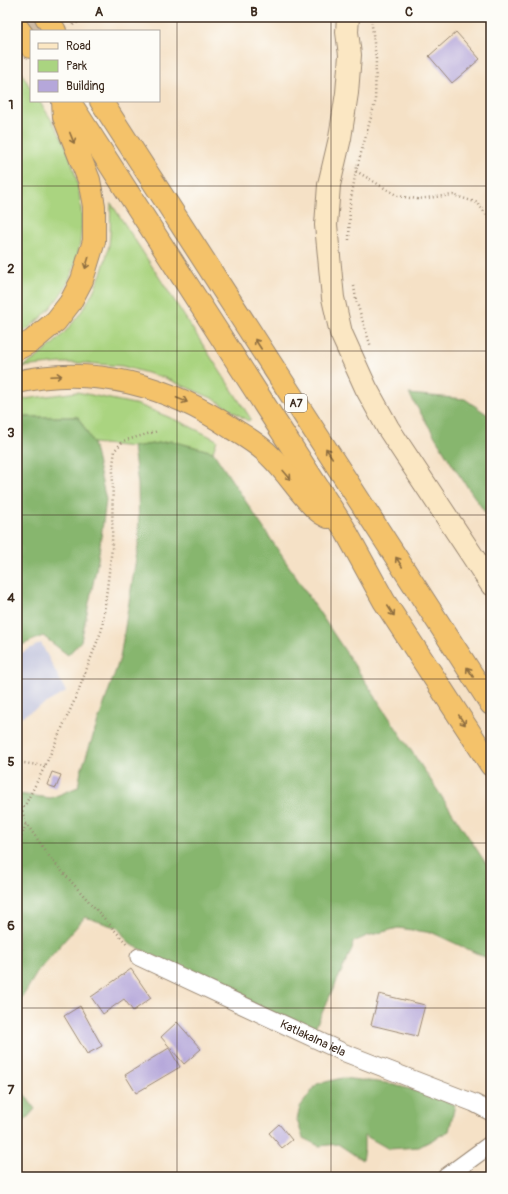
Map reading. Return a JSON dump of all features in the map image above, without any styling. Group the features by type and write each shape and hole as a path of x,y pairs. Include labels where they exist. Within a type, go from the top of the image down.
{"highway":[{"path":"46,17 54,30"},
{"path":"17,27 30,46"},
{"path":"17,349 32,341 56,321 70,302 82,280 94,241 94,206 89,180 64,117 63,102"},
{"name":"A7","path":"70,102 344,528 384,601 491,765"},
{"name":"A7","path":"102,102 491,704"},
{"path":"17,382 45,377 77,375 109,378 140,385 185,401 219,419 270,455 316,509 344,528"}],"main road":[{"path":"344,22 350,55 347,93 340,138 329,185 326,225 333,298 341,333 366,388 388,428 491,584"}],"street":[{"name":"Katlakalna iela","path":"138,956 345,1053 474,1103 491,1112"},
{"path":"446,1177 491,1144"}],"path":[{"path":"349,243 350,204 356,171 374,103 376,59 372,17"},
{"path":"356,171 398,196 417,199 453,195 478,203 491,222"},
{"path":"352,279 356,300 374,353"},
{"path":"22,811 45,766 76,697 102,629 112,548 115,450 123,441 158,431"},
{"path":"17,760 24,763 45,766"},
{"path":"17,796 26,823 50,860 138,956"},
{"path":"17,852 26,823"}],"shaded area":[{"path":"41,643 66,692 17,719 17,655"}],"green space":[{"path":"18,67 30,87 30,102 40,102 56,127 69,154 77,180 81,206 81,232 78,256 69,279 57,300 39,319 17,336"},
{"path":"111,203 251,419 248,421 214,399 165,378 122,366 86,363 61,363 21,367 38,357 63,334 73,323 89,299 101,274 109,245"},
{"path":"77,392 139,405 183,423 217,440 213,452 172,441 133,447 93,443 78,417 17,417 17,400"},
{"path":"409,394 465,399 491,417 491,521 453,466"},
{"path":"17,417 78,417 93,443 106,500 98,560 81,641 68,655 43,636 17,647"},
{"path":"172,441 213,452 491,871 491,960 433,933 398,928 367,936 353,942 352,949 313,1032 130,944 118,928 85,917 38,971 17,1006 17,794 51,798 78,787 81,771 120,658 139,540 138,484 133,447"},
{"path":"342,1078 386,1083 434,1095 455,1105 449,1131 419,1147 389,1149 364,1135 362,1160 338,1144 319,1146 303,1138 297,1120 300,1107 317,1084"},
{"path":"17,1084 35,1109 17,1129"}],"building":[{"path":"456,32 480,59 452,83 429,56"},
{"path":"52,772 61,775 56,788 47,785"},
{"path":"131,969 151,998 133,1011 124,999 103,1014 91,997"},
{"path":"379,994 425,1005 417,1036 371,1025"},
{"path":"80,1006 102,1046 87,1054 64,1016"},
{"path":"177,1022 201,1049 184,1064 161,1037"},
{"path":"169,1048 180,1067 136,1093 125,1075"},
{"path":"279,1124 292,1140 282,1148 269,1133"}],"tunnel":[{"path":"36,30 56,17"}]}
